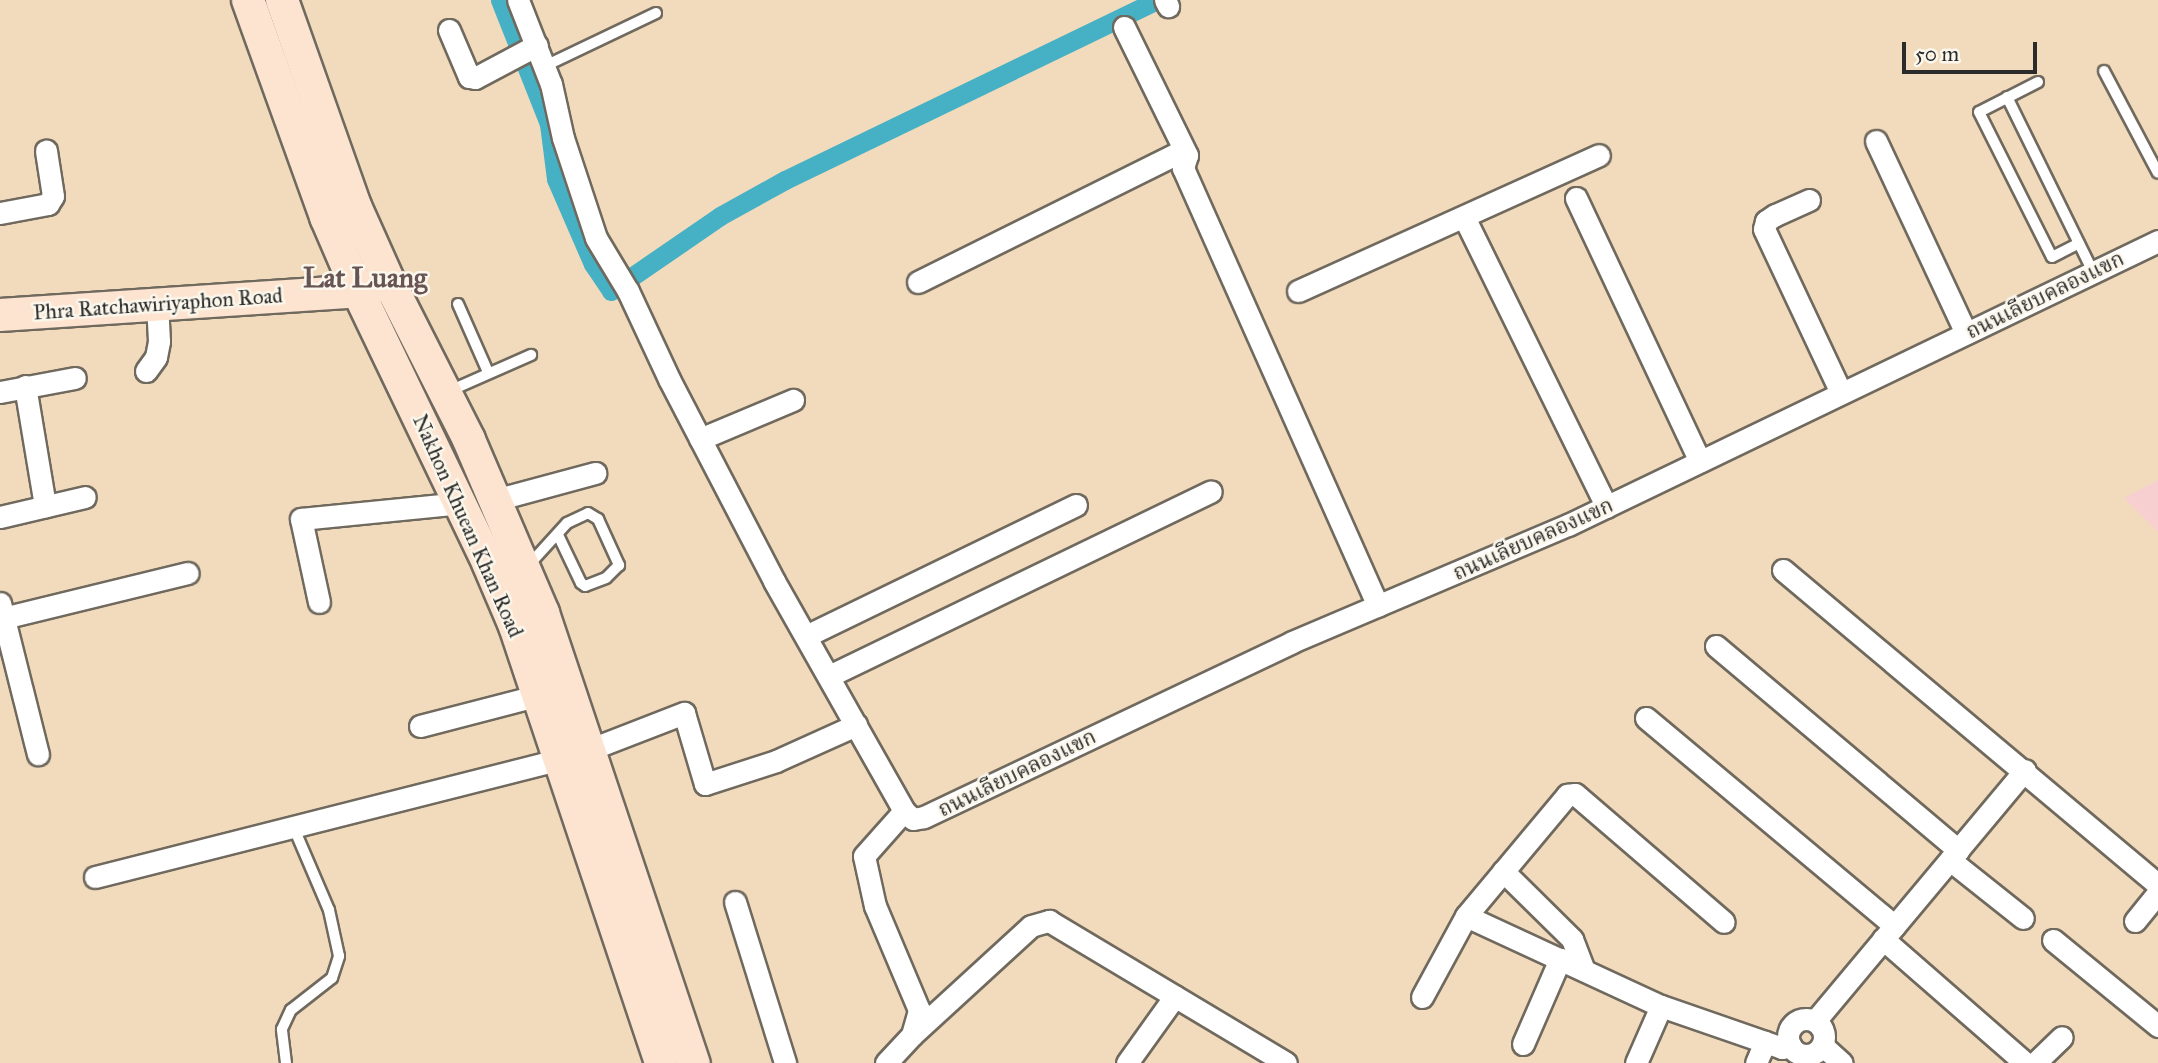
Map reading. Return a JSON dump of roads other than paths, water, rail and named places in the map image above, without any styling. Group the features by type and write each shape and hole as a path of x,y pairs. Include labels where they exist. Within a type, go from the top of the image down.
{"main road":[{"name":"Nakhon Khuean Khan Road","path":"248,0 326,217 358,291 461,503 515,626 561,759 694,1063"},
{"name":"Nakhon Khuean Khan Road","path":"282,0 355,205 525,569 591,748 661,1063"},
{"name":"Phra Ratchawiriyaphon Road","path":"0,315 358,291 389,282"},
{"path":"415,408 445,393"}],"street":[{"path":"517,0 526,51 545,66 563,138 596,238 628,291 700,439 904,811 864,856 876,906 919,1010 912,1035"},
{"path":"1124,27 1185,150 1187,155 1183,168 1378,606"},
{"path":"449,30 469,77 475,78 526,51"},
{"path":"1876,141 1966,333"},
{"path":"918,282 1185,150"},
{"path":"0,213 48,204 53,196 46,151"},
{"path":"1298,291 1599,155"},
{"path":"1576,198 1700,461"},
{"path":"1809,200 1774,215 1766,221 1764,229 1841,393"},
{"path":"1464,216 1606,507"},
{"name":"ถนนเลียบคลองแขก","path":"904,811 913,819 924,817 1292,642 1606,507 2158,241"},
{"path":"146,371 156,357 159,341 157,303"},
{"path":"0,392 75,378"},
{"path":"25,386 45,506"},
{"path":"700,439 793,400"},
{"path":"495,500 595,473"},
{"path":"829,676 1211,491"},
{"path":"0,517 85,497"},
{"path":"319,602 301,519 461,503"},
{"path":"806,636 1076,505"},
{"path":"1783,570 2025,770 2158,885"},
{"path":"38,754 2,611 188,573"},
{"path":"1716,646 2023,918"},
{"path":"420,726 540,695"},
{"path":"591,748 684,713 705,784 776,761 856,725"},
{"path":"1646,718 1889,932 2025,1063"},
{"path":"95,877 561,759"},
{"path":"1815,1021 2025,770"},
{"path":"1422,998 1466,916 1560,800 1575,794 1724,922"},
{"path":"1503,871 1572,939 1584,970"},
{"path":"2135,921 2158,893"},
{"path":"735,902 785,1063"},
{"path":"1466,916 1661,1006 1782,1048 1791,1046 1807,1055 1823,1046"},
{"path":"886,1063 912,1035 1031,926 1049,921 1286,1063"},
{"path":"2053,940 2158,1026"},
{"path":"1523,1044 1560,960"},
{"path":"1127,1063 1175,996"},
{"path":"1636,1063 1661,1006"},
{"path":"1791,1046 1788,1034 1794,1023 1804,1019 1815,1021 1825,1035 1823,1046"},
{"path":"2035,1063 2062,1037"},
{"path":"1756,1063 1765,1042"},
{"path":"1823,1046 1842,1063"}],"lane":[{"path":"545,66 656,13"},
{"path":"2104,71 2158,173"},
{"path":"2038,82 1979,112 2052,257 2079,243"},
{"path":"2007,97 2093,272"},
{"path":"458,304 488,372"},
{"path":"445,393 531,355"},
{"path":"525,569 568,523 588,513 598,519 619,565 606,578 585,586 581,583 558,535"},
{"path":"286,1063 282,1029 291,1010 332,978 339,956 329,910 293,826"}],"waterway":[{"path":"500,0 549,124 556,179 593,264 611,291 720,216 785,180 1158,0"}],"district":[{"name":"Lat Luang","path":"365,278"}]}
